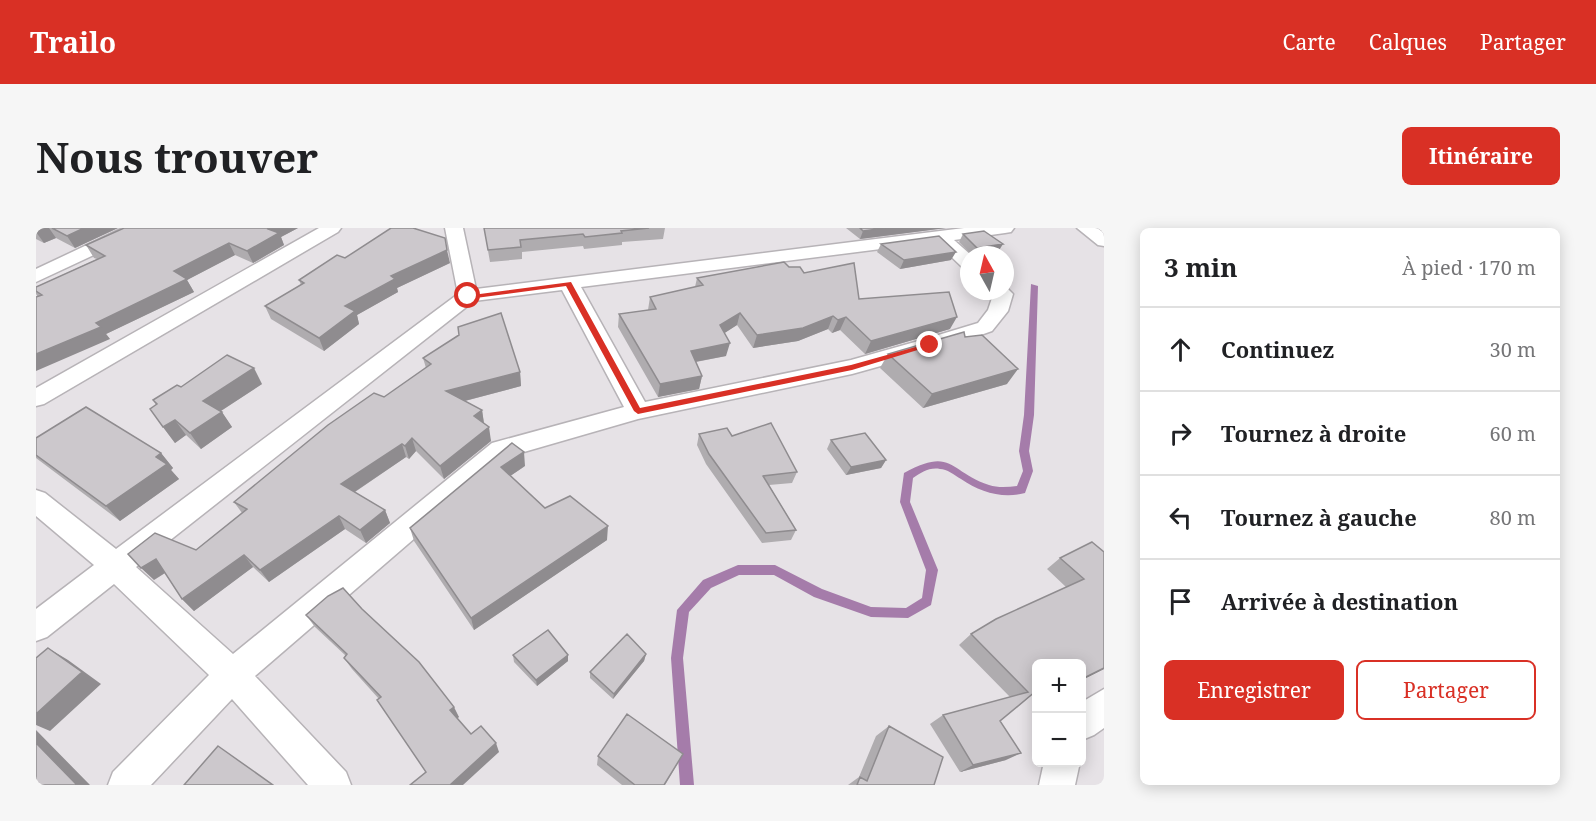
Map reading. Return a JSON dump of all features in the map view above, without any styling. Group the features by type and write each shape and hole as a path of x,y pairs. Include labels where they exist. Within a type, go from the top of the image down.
{"street":[{"path":"36,276 137,228"},
{"path":"36,398 332,228"},
{"path":"454,228 468,296"},
{"path":"36,627 468,296 1005,228"},
{"path":"1086,228 1104,241"},
{"path":"941,237 960,255"},
{"path":"569,284 638,411"},
{"path":"126,785 232,675 501,449 638,411 852,367 985,327 998,311 1001,300"},
{"path":"36,500 115,567 232,675 333,785"},
{"path":"1086,720 1104,706"},
{"path":"1057,785 1061,767"}],"building":[{"path":"52,228 84,228 67,236"},
{"path":"124,228 269,228 279,233 247,251 229,243 174,271 187,279 96,323 101,327 36,354 36,297 42,295 36,291 36,287 105,256 86,245"},
{"path":"391,228 413,228 445,238 447,250 391,276 395,279 345,306 355,311 319,338 265,306 304,283 299,280 337,255 345,258"},
{"path":"484,228 649,228 585,237 583,234 520,240 521,247 488,250"},
{"path":"860,228 885,228 863,231"},
{"path":"984,231 1003,244 975,246 963,234"},
{"path":"939,236 956,252 904,260 881,244"},
{"path":"784,262 789,267 800,267 804,273 854,263 859,299 949,292 957,317 871,341 846,317 838,320 833,316 803,328 757,335 740,313 720,325 730,343 691,351 702,376 660,384 619,314 656,309 650,297 703,285 697,278"},
{"path":"501,313 520,372 446,391 482,410 474,416 489,427 440,466 412,438 405,446 402,444 341,484 385,510 360,530 339,516 260,570 244,555 182,599 156,559 141,568 128,554 155,533 196,550 247,509 234,502 328,425 374,393 384,397 431,364 423,358 459,335 458,327"},
{"path":"964,332 965,337 982,335 1018,369 932,394 888,354"},
{"path":"227,355 254,368 203,401 222,412 190,433 175,420 163,427 150,409 157,404 153,400 177,385 181,387"},
{"path":"86,407 161,453 156,457 167,464 106,506 36,455 36,438"},
{"path":"771,423 797,472 763,476 796,530 766,533 709,454 699,434 727,428 732,436"},
{"path":"865,433 886,460 851,467 831,440"},
{"path":"512,443 524,452 501,467 545,508 570,496 608,526 471,618 410,528"},
{"path":"1092,542 1104,552 1104,668 1086,677 1086,659 1032,659 1032,694 1000,721 1021,753 973,765 943,715 1028,692 971,634 996,619 1084,579 1060,558"},
{"path":"343,588 419,662 454,707 450,710 471,734 481,726 496,743 450,785 410,785 426,772 377,700 381,697 344,658 347,654 306,615 328,596"},
{"path":"548,630 568,655 536,680 513,655"},
{"path":"627,634 646,654 614,694 590,672"},
{"path":"48,648 82,672 36,714 36,658"},
{"path":"627,714 683,754 664,785 635,785 598,756"},
{"path":"889,726 943,757 934,785 857,785 860,777 867,781"},
{"path":"36,743 77,785 36,785"},
{"path":"218,746 273,785 184,785"}],"waterway":[{"path":"687,785 677,658 683,610 707,584 738,570 775,570 818,593 871,612 908,613 927,601 932,570 905,502 908,476 922,468 942,465 988,489 1021,490 1028,471 1024,451 1029,415 1034,286"}],"route":[{"path":"468,296 569,284 638,411 852,367 930,345"}]}
